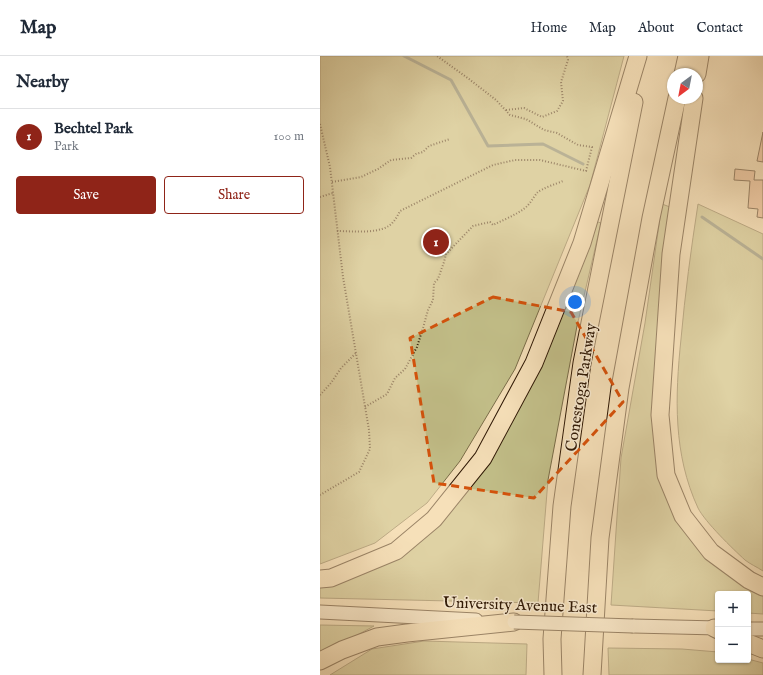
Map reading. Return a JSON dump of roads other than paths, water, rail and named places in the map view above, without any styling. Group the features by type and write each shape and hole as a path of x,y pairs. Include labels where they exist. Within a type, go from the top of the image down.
{"highway":[{"path":"320,579 331,578 396,551 434,519 483,458 534,364 582,243 638,56"},
{"name":"Conestoga Parkway","path":"553,675 552,639 562,506 582,363 643,56"},
{"path":"684,68 687,56"},
{"path":"698,68 700,56"},
{"path":"592,675 600,538 620,388 651,218 676,104"},
{"path":"693,104 671,254 660,415 666,475 683,516 711,552 749,580 763,587"},
{"path":"320,661 342,650 377,637 514,622"},
{"path":"541,675 552,639"},
{"path":"751,644 763,649"}],"main road":[{"name":"University Avenue East","path":"320,612 514,622 715,628"},
{"path":"751,629 763,629"}],"waterway":[{"path":"404,56 451,80 488,146 543,144 583,164"},
{"path":"702,217 763,259"}],"place":[{"name":"Bechtel Park","path":"436,242"}]}
